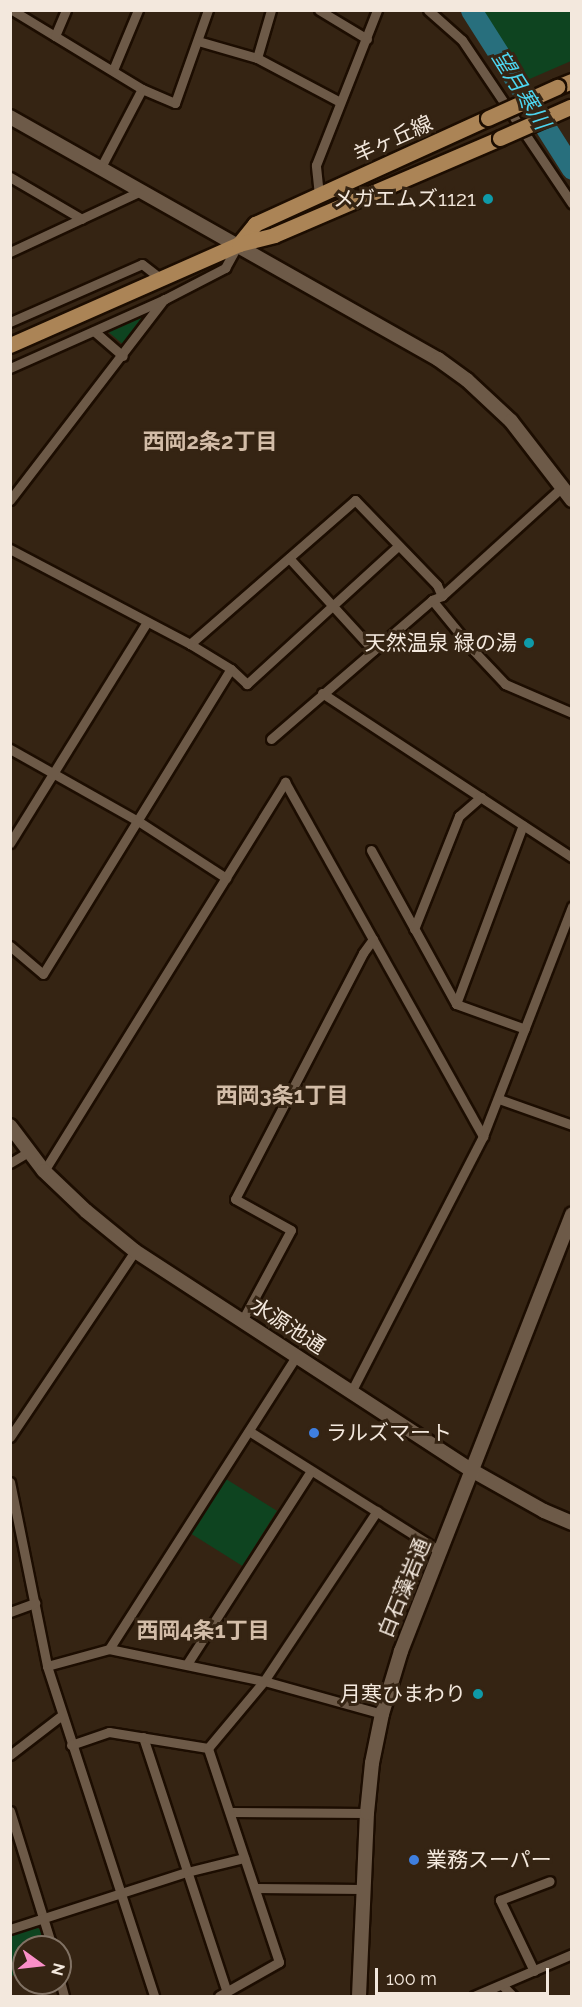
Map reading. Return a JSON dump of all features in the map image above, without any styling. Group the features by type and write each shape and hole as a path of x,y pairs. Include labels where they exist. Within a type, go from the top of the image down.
{"main road":[{"name":"羊ヶ丘線","path":"238,244 255,224 572,81"},
{"name":"羊ヶ丘線","path":"10,345 238,244 274,235 571,107"}],"street":[{"path":"12,10 142,88 175,104 208,10"},
{"path":"55,36 66,10"},
{"path":"112,70 138,10"},
{"path":"257,58 271,10"},
{"path":"319,10 367,39"},
{"path":"319,195 316,165 377,10"},
{"path":"428,10 462,40 572,204"},
{"path":"198,41 257,58 340,102"},
{"path":"101,167 142,88"},
{"path":"10,117 143,190 438,359 467,380 511,421 572,500"},
{"path":"10,177 82,219"},
{"path":"10,252 143,190"},
{"path":"10,368 165,298 225,268 238,244"},
{"path":"10,322 142,264 160,278"},
{"path":"10,500 123,356 165,298"},
{"path":"94,331 123,356"},
{"path":"10,480 20,487"},
{"path":"271,739 432,600 442,596 561,487"},
{"path":"190,644 355,500 437,585 442,596"},
{"path":"10,549 190,644 231,669 247,684 398,546"},
{"path":"289,558 374,650"},
{"path":"432,600 472,650 505,684 572,713"},
{"path":"10,843 147,622"},
{"path":"10,946 43,974 231,669"},
{"path":"322,693 572,857"},
{"path":"10,749 138,821 226,878"},
{"path":"44,1171 285,782 483,1136"},
{"path":"414,929 459,816 481,797"},
{"path":"456,1004 523,825"},
{"path":"371,850 456,1004 525,1029"},
{"path":"351,1392 483,1136 572,907"},
{"path":"242,1321 291,1230 235,1199 363,953 373,939"},
{"path":"499,1099 572,1125"},
{"name":"水源池通","path":"10,1126 44,1171 86,1211 135,1251 473,1471 544,1511 572,1522"},
{"path":"10,1163 28,1152"},
{"name":"白石藻岩通","path":"359,1996 367,1813 372,1763 382,1714 401,1651 572,1214"},
{"path":"10,1437 135,1251"},
{"path":"109,1649 296,1357"},
{"path":"249,1431 441,1552"},
{"path":"187,1664 311,1471"},
{"path":"10,1482 15,1528 35,1603 47,1666 154,1996"},
{"path":"208,1748 264,1680 377,1511"},
{"path":"10,1612 35,1603"},
{"path":"47,1666 109,1649 264,1680 382,1714"},
{"path":"10,1755 62,1715"},
{"path":"71,1745 109,1732 208,1748"},
{"path":"143,1737 187,1872 223,1994 279,1962 208,1748"},
{"path":"10,1811 49,1935"},
{"path":"230,1812 367,1813"},
{"path":"10,1929 187,1872 244,1858"},
{"path":"534,1971 500,1900 550,1881"},
{"path":"255,1888 363,1889"},
{"path":"474,1996 572,1954"},
{"path":"502,1985 513,1996"}],"green space":[{"path":"482,11 571,11 571,61 525,81"},
{"path":"154,309 126,347 105,329"},
{"path":"226,1479 277,1511 242,1566 192,1534"},
{"path":"36,1927 41,1930 42,1935 14,1935"},
{"path":"11,1936 12,1936 11,1976"}],"waterway":[{"name":"望月寒川","path":"471,10 572,169"}],"place":[{"name":"メガエムズ1121","path":"488,199"},
{"name":"天然温泉 緑の湯","path":"529,643"},
{"name":"ラルズマート","path":"314,1433"},
{"name":"月寒ひまわり","path":"478,1694"},
{"name":"業務スーパー","path":"414,1860"}],"district":[{"name":"西岡2条2丁目","path":"210,442"},
{"name":"西岡3条1丁目","path":"282,1096"},
{"name":"西岡4条1丁目","path":"203,1631"}]}
